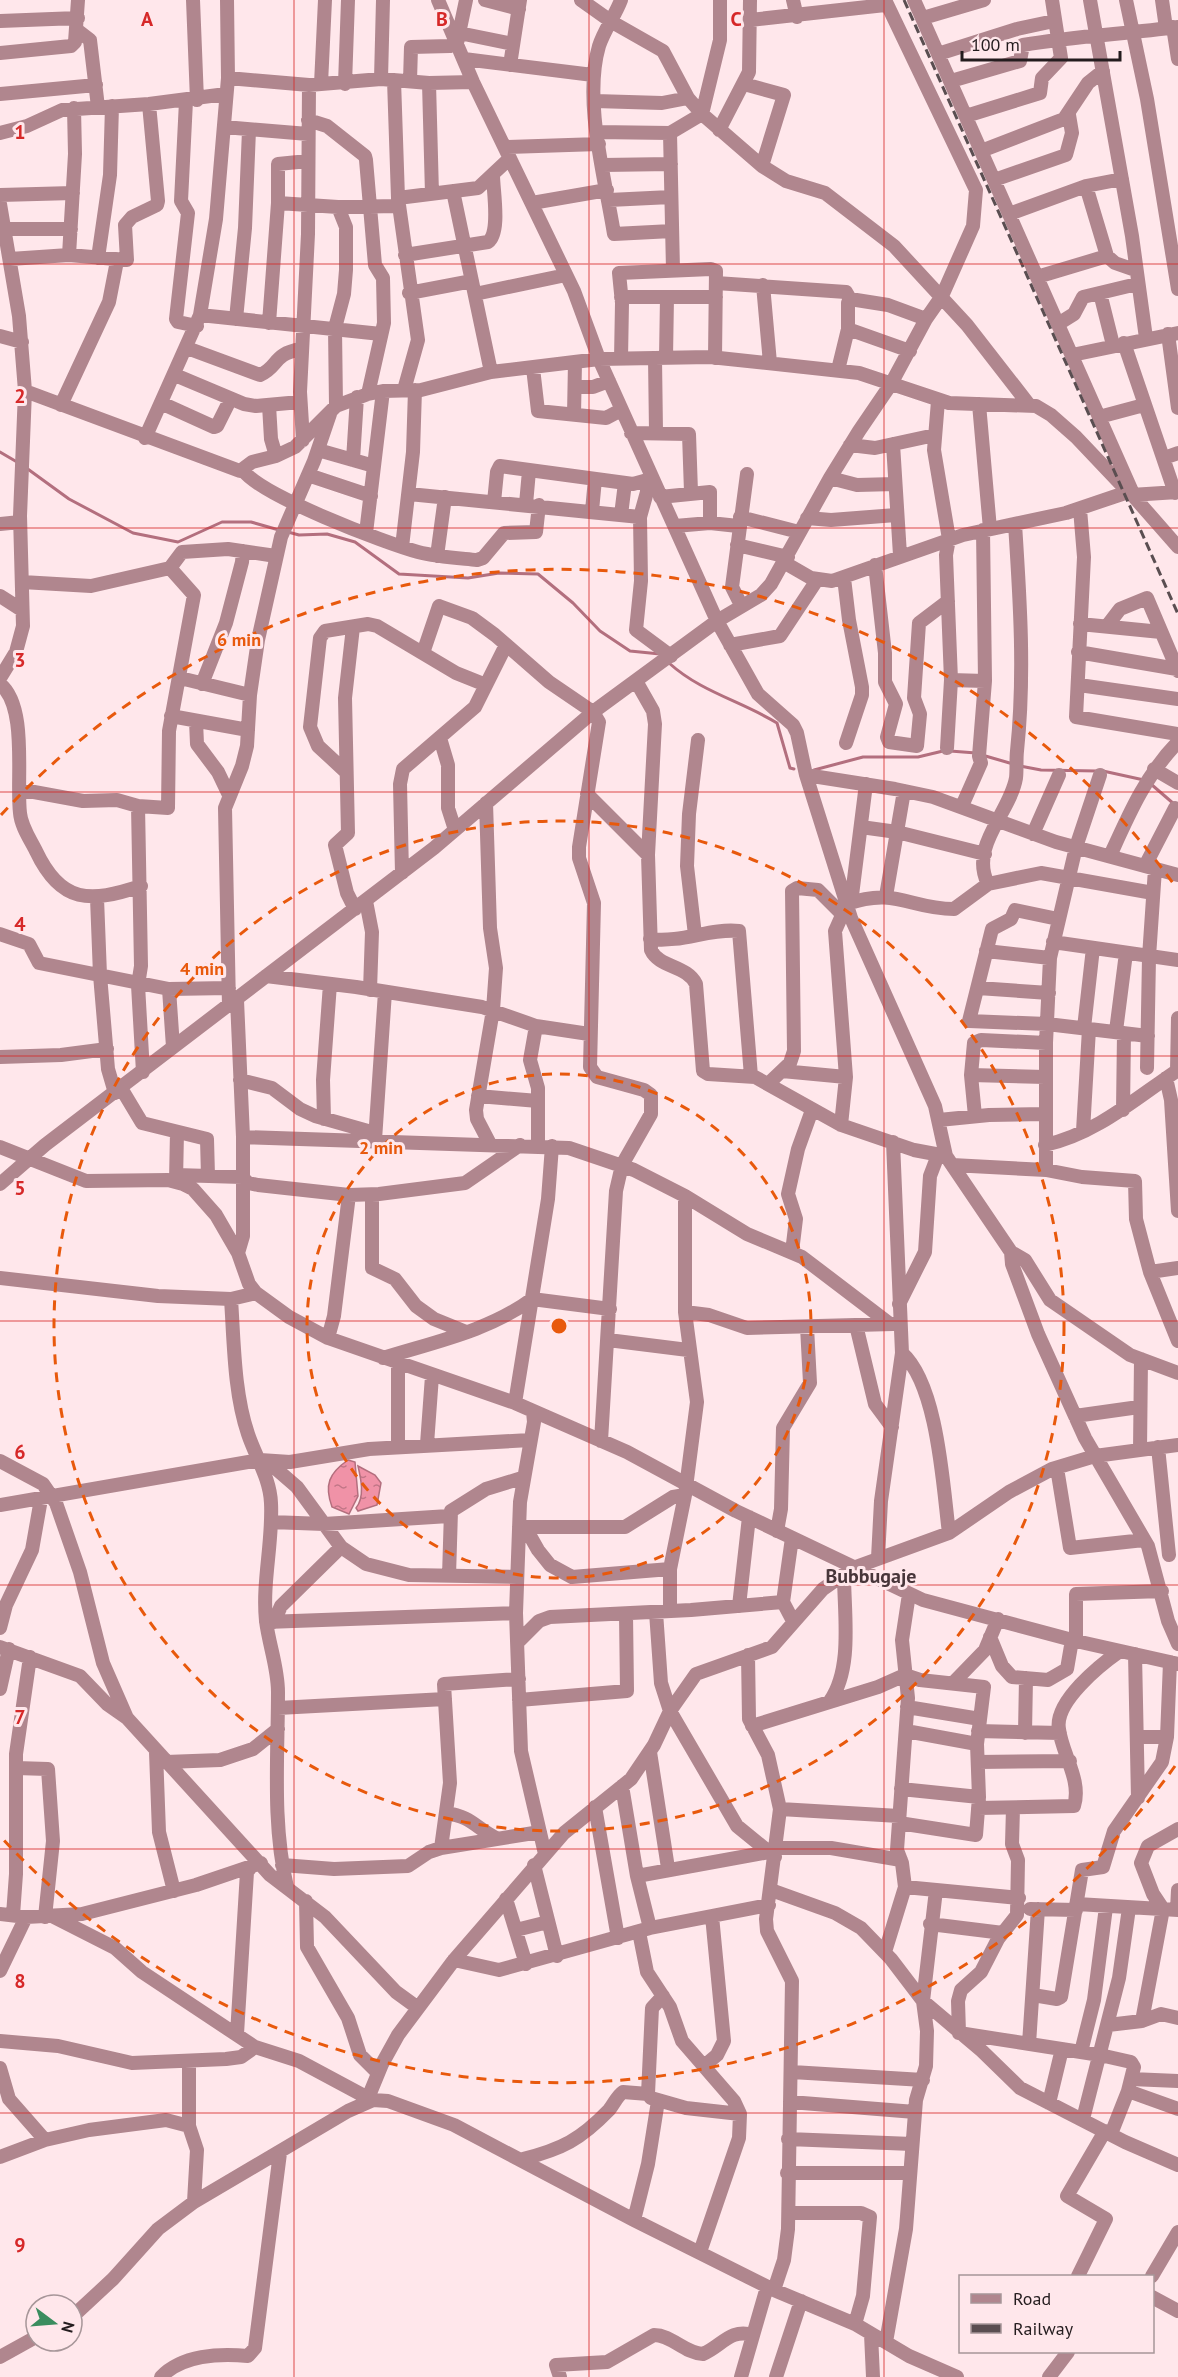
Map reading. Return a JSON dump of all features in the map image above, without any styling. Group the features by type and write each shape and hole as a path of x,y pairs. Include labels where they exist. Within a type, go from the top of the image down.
{"street":[{"path":"0,53 64,49 75,42 78,0"},
{"path":"193,0 191,100 181,201 188,213 176,319 178,322 236,319 381,334"},
{"path":"145,438 199,321 216,219 228,78 227,0"},
{"path":"303,440 300,402 308,205 308,127 325,0"},
{"path":"345,84 348,0"},
{"path":"383,0 399,202 418,340 410,390 414,438 402,547"},
{"path":"438,0 458,38 473,82 567,275 649,479 675,526 717,621 758,694 793,725 801,742 806,775 846,907 939,1120 945,1159 1011,1252 1025,1260 1050,1300 1130,1356 1178,1373"},
{"path":"410,81 411,46 450,46 458,38 466,0"},
{"path":"485,0 519,5 510,65"},
{"path":"581,0 612,22 663,51 688,98 718,130 762,166 786,182 825,192 894,246 942,296 1030,406"},
{"path":"621,0 600,45 593,75 598,138 614,234 672,231"},
{"path":"278,203 368,207 432,194 478,188 492,175 507,152 598,138 670,133 702,114 720,40 720,0"},
{"path":"718,130 744,84 751,54 750,0"},
{"path":"793,0 797,17"},
{"path":"914,0 1072,355 1131,494"},
{"path":"923,18 984,0"},
{"path":"966,116 1040,93 1042,78 1061,58 1056,39 1052,0"},
{"path":"1090,0 1122,179 1146,338"},
{"path":"1126,0 1171,200 1178,289"},
{"path":"1162,0 1172,27 1178,59"},
{"path":"0,1184 30,1158 143,1072 231,998 266,976 402,873 593,712 717,621 767,590 786,560 830,478 891,384 926,319 942,296 970,237 977,196 885,2 797,17 750,20"},
{"path":"0,21 77,24 90,40 98,107"},
{"path":"938,54 1008,32 1054,21"},
{"path":"951,81 1020,61 1023,45 1087,35 1097,37 1172,27"},
{"path":"458,38 513,44"},
{"path":"464,59 593,75"},
{"path":"981,151 1046,127 1069,115 1088,83 1103,72"},
{"path":"228,78 315,85 388,80 429,83 473,82"},
{"path":"429,83 432,194"},
{"path":"744,84 784,95 762,166"},
{"path":"0,94 96,86"},
{"path":"0,133 27,126 62,110 191,100 226,94"},
{"path":"595,101 662,103 688,98"},
{"path":"6,252 69,255 125,262 128,258 125,225 128,221 157,205 149,104"},
{"path":"98,258 110,175 112,106"},
{"path":"69,255 73,193 74,108"},
{"path":"994,180 1066,155 1072,134 1069,115"},
{"path":"224,127 249,130 327,126 365,156 375,265 383,278 384,323 362,396 353,460"},
{"path":"236,319 245,228 249,130"},
{"path":"670,133 673,270"},
{"path":"269,323 278,203 278,163 308,161"},
{"path":"603,165 671,164"},
{"path":"405,255 488,242 495,234 492,175"},
{"path":"1009,214 1086,186 1122,179"},
{"path":"1086,186 1107,256 1136,277"},
{"path":"453,191 491,372"},
{"path":"0,195 73,193"},
{"path":"532,203 608,195 672,197"},
{"path":"0,204 22,342 25,391 20,522 21,640 0,678"},
{"path":"238,1252 243,1236 243,1137 240,1080 231,998 225,808 242,766 248,730 250,695 283,530 308,475 333,409 335,328 344,294 346,270 346,227 338,207"},
{"path":"5,229 71,229"},
{"path":"1037,277 1107,256"},
{"path":"61,405 109,302 117,261"},
{"path":"621,359 621,297 618,274 620,272 714,269 715,358"},
{"path":"410,293 567,275"},
{"path":"1058,324 1074,314 1083,297 1100,293 1136,277"},
{"path":"621,297 667,297 763,285 846,292 850,300 848,329 838,370"},
{"path":"763,285 770,363"},
{"path":"737,544 786,560 817,580 844,578 900,555 986,530 1080,509 1131,494 1177,492 1100,293"},
{"path":"656,432 667,297"},
{"path":"850,300 888,305 926,319"},
{"path":"848,329 910,351"},
{"path":"1072,355 1173,333 1178,408"},
{"path":"0,336 22,342"},
{"path":"188,348 260,375 266,372 280,355 301,349"},
{"path":"25,391 230,469 243,470 252,462 276,456 303,440 333,409 362,396 383,391 410,390 491,372 599,359 661,358 715,358 838,370 859,373 938,401 1030,406 1045,410 1076,437 1178,547"},
{"path":"574,416 575,362"},
{"path":"533,368 538,411 606,418 621,410"},
{"path":"175,375 230,399 256,406 300,402"},
{"path":"575,387 593,387 609,381"},
{"path":"366,533 383,391"},
{"path":"161,404 214,427 217,426 230,399"},
{"path":"938,401 934,450 949,540 946,555 951,680 947,748"},
{"path":"962,806 981,763 979,756 985,681 986,530 980,404"},
{"path":"269,405 271,439 276,456"},
{"path":"1099,417 1144,405"},
{"path":"631,433 689,434 691,492"},
{"path":"850,445 875,448 935,435"},
{"path":"893,444 900,555"},
{"path":"318,450 374,466"},
{"path":"1164,459 1178,453"},
{"path":"495,501 498,468 636,484 649,479"},
{"path":"243,470 250,479 295,503 402,547 437,556 477,560 483,558 504,533 536,532 530,471"},
{"path":"741,605 732,587 747,474"},
{"path":"308,475 371,496"},
{"path":"830,478 857,485 895,484"},
{"path":"592,511 595,479"},
{"path":"649,479 640,517 641,581 636,630 670,656"},
{"path":"621,515 625,483"},
{"path":"660,497 691,492 711,494 710,523"},
{"path":"409,494 640,517"},
{"path":"437,556 445,497"},
{"path":"1080,509 1084,557 1076,717 1178,734"},
{"path":"807,518 831,520 896,515"},
{"path":"675,526 739,521 799,532"},
{"path":"0,524 20,522"},
{"path":"988,884 983,874 985,854 996,821 1016,778 1021,708 1020,601 1015,524"},
{"path":"22,582 91,586 170,568 182,552 228,549 276,556"},
{"path":"202,684 225,623 243,551"},
{"path":"875,565 885,653 885,682 896,704 887,737 889,742 917,746 920,714 914,698 919,623 948,600"},
{"path":"20,792 34,792 83,801 117,800 138,806 168,808 171,716 194,595 170,568"},
{"path":"844,578 862,695 846,743"},
{"path":"730,645 780,636 817,580"},
{"path":"0,596 22,610"},
{"path":"1107,627 1120,609 1145,597 1149,601 1178,670"},
{"path":"423,653 440,606 472,618 549,682 593,712 599,722 579,847 579,858 594,903 589,1034 592,1073 597,1077 651,1095 651,1114 622,1165 612,1224 610,1309 601,1441"},
{"path":"1080,624 1161,632"},
{"path":"345,771 318,746 310,727 320,638 325,631 377,626 456,673 486,685"},
{"path":"353,627 345,698 348,833 335,845 347,893 360,905 372,932 370,990"},
{"path":"402,873 400,777 403,770 475,707 506,645"},
{"path":"1078,652 1178,670"},
{"path":"180,678 250,695"},
{"path":"951,680 985,681"},
{"path":"636,681 655,717 648,855 650,939 653,955 689,973 696,984 703,1071 708,1074 751,1076 769,1083 841,1125 945,1159 1046,1170 1082,1177 1130,1178 1135,1181 1136,1219 1150,1272 1171,1305 1178,1340"},
{"path":"0,684 8,691 6,705 19,740 21,822 43,867 67,892 97,898 141,886"},
{"path":"1079,685 1178,699"},
{"path":"171,716 248,730"},
{"path":"196,721 197,744 218,772 229,795"},
{"path":"440,738 448,765 448,808 455,830"},
{"path":"695,935 687,866 689,814 698,740"},
{"path":"1110,856 1138,793 1154,769 1178,742"},
{"path":"1154,769 1178,783"},
{"path":"806,775 904,791 962,806 1033,834 1178,875"},
{"path":"1033,834 1059,775"},
{"path":"1046,1170 1045,1077 1050,958 1076,847 1100,775"},
{"path":"841,1125 846,1077 835,932 846,907 861,827 866,784"},
{"path":"886,896 904,791"},
{"path":"587,794 648,855"},
{"path":"486,803 490,934 496,960 493,1010 478,1096 477,1119 490,1144"},
{"path":"138,806 141,886 141,980 138,985 143,1072"},
{"path":"1147,1068 1149,957 1153,893 1150,867 1175,808"},
{"path":"861,827 897,832 985,854"},
{"path":"846,907 864,898 886,896 954,909 988,884 1041,873 1153,893"},
{"path":"769,1083 790,1063 795,1034 792,891 797,888 818,890 846,907"},
{"path":"97,898 100,975 108,1069 118,1090 142,1123 208,1141 208,1176"},
{"path":"1058,919 1015,909 1011,919 992,929 978,988 968,1018 972,1023 1047,1024 1148,1036"},
{"path":"650,939 680,940 695,935 737,931 740,933 751,1076"},
{"path":"0,934 29,944 39,963 138,985 231,998"},
{"path":"1053,942 1178,960"},
{"path":"1083,1131 1093,948"},
{"path":"986,951 1050,958"},
{"path":"1123,1110 1120,1032 1126,953"},
{"path":"266,976 385,992 493,1010 536,1026 589,1034"},
{"path":"324,1119 323,1080 330,984"},
{"path":"978,988 1049,993"},
{"path":"169,989 173,1047"},
{"path":"375,1137 385,992"},
{"path":"1178,1018 1172,1105 1178,1211"},
{"path":"515,1402 548,1199 538,1088 530,1060 536,1026"},
{"path":"975,1116 972,1075 974,1044 976,1042 1046,1043"},
{"path":"0,1057 61,1054 107,1048"},
{"path":"782,1071 846,1077"},
{"path":"1045,1145 1083,1131 1123,1110 1174,1073"},
{"path":"972,1075 1045,1077"},
{"path":"240,1080 272,1088 300,1109 375,1137"},
{"path":"478,1096 538,1101"},
{"path":"792,1252 796,1219 788,1194 798,1149 812,1110"},
{"path":"939,1120 975,1116 1045,1114"},
{"path":"176,1178 177,1132"},
{"path":"243,1137 296,1141 375,1137 569,1148 622,1165 685,1196 747,1234 802,1257 895,1324"},
{"path":"878,1558 878,1525 902,1353 895,1324 899,1304 893,1142"},
{"path":"0,1148 86,1181 208,1176 242,1177 248,1183 258,1185 349,1196 465,1183 476,1178 520,1145"},
{"path":"899,1304 925,1252 930,1176 945,1159"},
{"path":"176,1178 193,1189 216,1215 238,1252 249,1284 256,1293 289,1317 328,1338 432,1376 515,1402 627,1452 685,1489 792,1538 848,1571 939,1606 1174,1663 1167,1737 1162,1762 1114,1831 1103,1867 1098,1870 1082,1870 1061,1997 1057,1999 1033,1995"},
{"path":"372,1195 371,1263 374,1272 395,1279 416,1306 434,1319 466,1332"},
{"path":"328,1338 334,1316 349,1196"},
{"path":"685,1196 685,1312 688,1350 697,1402 685,1489 663,1612 661,1683 670,1711 737,1826 773,1852"},
{"path":"1011,1252 1012,1264 1038,1334 1075,1416 1152,1556 1168,1622 1178,1644"},
{"path":"1150,1272 1178,1268"},
{"path":"0,1278 158,1296 231,1299 256,1293"},
{"path":"231,1299 234,1348 244,1416 248,1435 263,1461 269,1488 270,1622 278,1708 277,1810 286,1887"},
{"path":"383,1358 509,1316 532,1299 610,1309"},
{"path":"685,1312 709,1316 747,1328 895,1324"},
{"path":"856,1325 875,1404 892,1427"},
{"path":"777,1531 781,1509 783,1428 810,1383 807,1327"},
{"path":"608,1340 688,1350"},
{"path":"902,1353 916,1368 937,1437 949,1533"},
{"path":"1140,1450 1141,1359"},
{"path":"398,1363 398,1447"},
{"path":"427,1444 432,1376"},
{"path":"1075,1416 1139,1407"},
{"path":"533,1411 522,1478 522,1527 516,1613 521,1751 545,1854"},
{"path":"0,1505 263,1461 290,1462 427,1444 530,1440"},
{"path":"365,2101 398,2035 454,1960 564,1833 622,1786 650,1752 670,1711 696,1674 772,1647 823,1589 848,1571 949,1533 1009,1492 1057,1468 1095,1456 1178,1445"},
{"path":"1152,1556 1174,1555 1172,1517 1158,1447"},
{"path":"0,1461 43,1484 80,1572 103,1663 127,1718"},
{"path":"263,1461 297,1487 341,1547 366,1564 409,1575 517,1578"},
{"path":"1057,1468 1070,1548 1144,1540"},
{"path":"449,1576 449,1516 455,1507 471,1496 522,1478"},
{"path":"522,1527 625,1527 685,1489"},
{"path":"0,1628 6,1605 32,1550 47,1498"},
{"path":"271,1522 324,1524 449,1516"},
{"path":"739,1606 749,1517"},
{"path":"522,1527 550,1565 572,1576 670,1569"},
{"path":"792,1538 783,1602 793,1621"},
{"path":"270,1622 281,1606 341,1547"},
{"path":"830,1701 844,1672 848,1571"},
{"path":"990,1638 1007,1673 1012,1677 1048,1680 1064,1672 1068,1665 1074,1640 1076,1594 1162,1591"},
{"path":"885,1952 905,1887 897,1850 907,1707 902,1640 909,1593"},
{"path":"518,1642 539,1621 549,1617 663,1612 783,1602"},
{"path":"270,1622 516,1613"},
{"path":"519,1700 627,1691 626,1614"},
{"path":"953,1683 978,1658 998,1619"},
{"path":"0,1689 4,1648 80,1676 107,1704 127,1718 256,1865 325,1917 396,1992 418,2008"},
{"path":"901,1789 1013,1808 1074,1806 1070,1761 1058,1727 1062,1714 1085,1678 1120,1651"},
{"path":"1135,1654 1138,1798"},
{"path":"741,2377 770,2288 784,2260 789,2213 787,2173 792,2072 792,1981 766,1932 773,1852 780,1809 768,1755 749,1719 748,1655"},
{"path":"0,1971 13,1915 16,1874 17,1738 30,1657"},
{"path":"752,1726 878,1687 905,1675 920,1680 985,1688 978,1731 979,1803 974,1836 899,1820 780,1809"},
{"path":"1025,1732 1026,1678"},
{"path":"441,1848 450,1783 445,1683 519,1679"},
{"path":"278,1708 445,1699"},
{"path":"907,1707 978,1731"},
{"path":"161,1757 220,1760 253,1749 278,1729"},
{"path":"906,1731 1060,1733"},
{"path":"1137,1737 1167,1737"},
{"path":"650,1752 668,1868"},
{"path":"161,1757 159,1832 174,1891"},
{"path":"978,1762 1070,1761"},
{"path":"16,1767 48,1769 53,1841 49,1917"},
{"path":"622,1786 637,1876 647,1972 674,2015 682,2041 734,2101 740,2114 739,2138 700,2252"},
{"path":"595,1807 618,1938"},
{"path":"959,2033 958,2001 961,1990 981,1972 1003,1933 1015,1920 1019,1903 1018,1860 1012,1844 1013,1808"},
{"path":"446,1813 465,1816 483,1832 498,1839"},
{"path":"1173,1910 1148,1884 1141,1863 1148,1846 1178,1829"},
{"path":"282,1865 334,1869 408,1866 429,1852 441,1848 540,1832"},
{"path":"637,1876 668,1868 773,1852 831,1848 901,1860"},
{"path":"13,1915 49,1917 82,1914 174,1891 256,1865"},
{"path":"237,2034 247,1872 256,1865"},
{"path":"534,1865 557,1956"},
{"path":"905,1887 1019,1903 1038,1909 1106,1907 1173,1910"},
{"path":"771,1890 835,1913 861,1928 885,1952 923,2001 982,2051 1010,2081 1048,2103 1178,2165"},
{"path":"886,2342 906,2229 915,2112 923,2080 928,2044 923,2001 930,1924 936,1890"},
{"path":"1142,2021 1178,1890"},
{"path":"506,1899 526,1964"},
{"path":"306,1901 307,1947 348,2018 360,2055 378,2073"},
{"path":"454,1960 500,1970 644,1930 769,1905"},
{"path":"1081,2052 1094,2001 1106,1907"},
{"path":"1083,2119 1108,2025 1126,1942 1129,1908"},
{"path":"1029,2044 1038,1909"},
{"path":"704,2066 717,2055 724,2041 712,1916"},
{"path":"49,1917 116,1948 142,1972 255,2047 299,2061 365,2101"},
{"path":"516,1930 548,1922"},
{"path":"930,1924 1003,1933"},
{"path":"634,2220 648,2164 653,2097 652,2008 663,1996"},
{"path":"1108,2025 1142,2021 1161,2014 1178,2018"},
{"path":"959,2033 1100,2055 1131,2062 1134,2067 1130,2085 1108,2133 1067,2196 1106,2219 1079,2275"},
{"path":"0,2042 58,2046 119,2062 189,2062 241,2056 255,2047"},
{"path":"1048,2103 1062,2049"},
{"path":"189,2062 189,2126 196,2150 194,2202"},
{"path":"0,2068 4,2098 45,2140"},
{"path":"792,2072 923,2080"},
{"path":"1130,2085 1178,2081"},
{"path":"1130,2085 1178,2109"},
{"path":"523,2159 559,2150 575,2140 609,2110 621,2093 653,2097 686,2108 740,2114"},
{"path":"84,2306 113,2279 158,2229 194,2202 365,2101 388,2101 454,2125 523,2159 634,2220 770,2288 855,2324 957,2377"},
{"path":"790,2102 915,2112"},
{"path":"0,2157 45,2140 89,2130 166,2121 189,2126"},
{"path":"788,2139 912,2144"},
{"path":"161,2377 171,2367 185,2360 234,2354 248,2356 255,2348 280,2153"},
{"path":"787,2173 910,2174"},
{"path":"789,2213 861,2212 870,2217 862,2296 855,2324"},
{"path":"1153,2275 1178,2232"},
{"path":"1154,2298 1178,2311"},
{"path":"776,2377 801,2301"},
{"path":"560,2377 556,2365 607,2362 654,2335 668,2338 688,2351 703,2354 735,2333 753,2335"},
{"path":"871,2334 873,2377"},
{"path":"0,2357 24,2344"},
{"path":"1049,2377 1067,2353"}],"water":[{"path":"348,1460 355,1462 358,1496 349,1514 332,1507 328,1492 332,1475"},
{"path":"358,1466 375,1475 381,1483 377,1505 358,1511 356,1508 361,1499 362,1488"}],"waterway":[{"path":"0,452 17,462"},
{"path":"25,467 69,499 133,533 178,542 222,522 251,522 279,530"},
{"path":"288,532 299,535 327,534 355,542 399,574 468,578 499,573 538,574 573,603 600,631 630,651 660,654"},
{"path":"669,663 694,682 777,723 790,768 794,769"},
{"path":"814,770 863,757 918,757 943,751"},
{"path":"950,751 976,753"},
{"path":"982,755 1013,764"},
{"path":"1020,766 1041,770 1097,771"},
{"path":"1103,771 1144,780"},
{"path":"1152,785 1174,804"}],"railway":[{"path":"904,0 1178,614"}],"district":[{"name":"Bubbugaje","path":"871,1576"}]}
